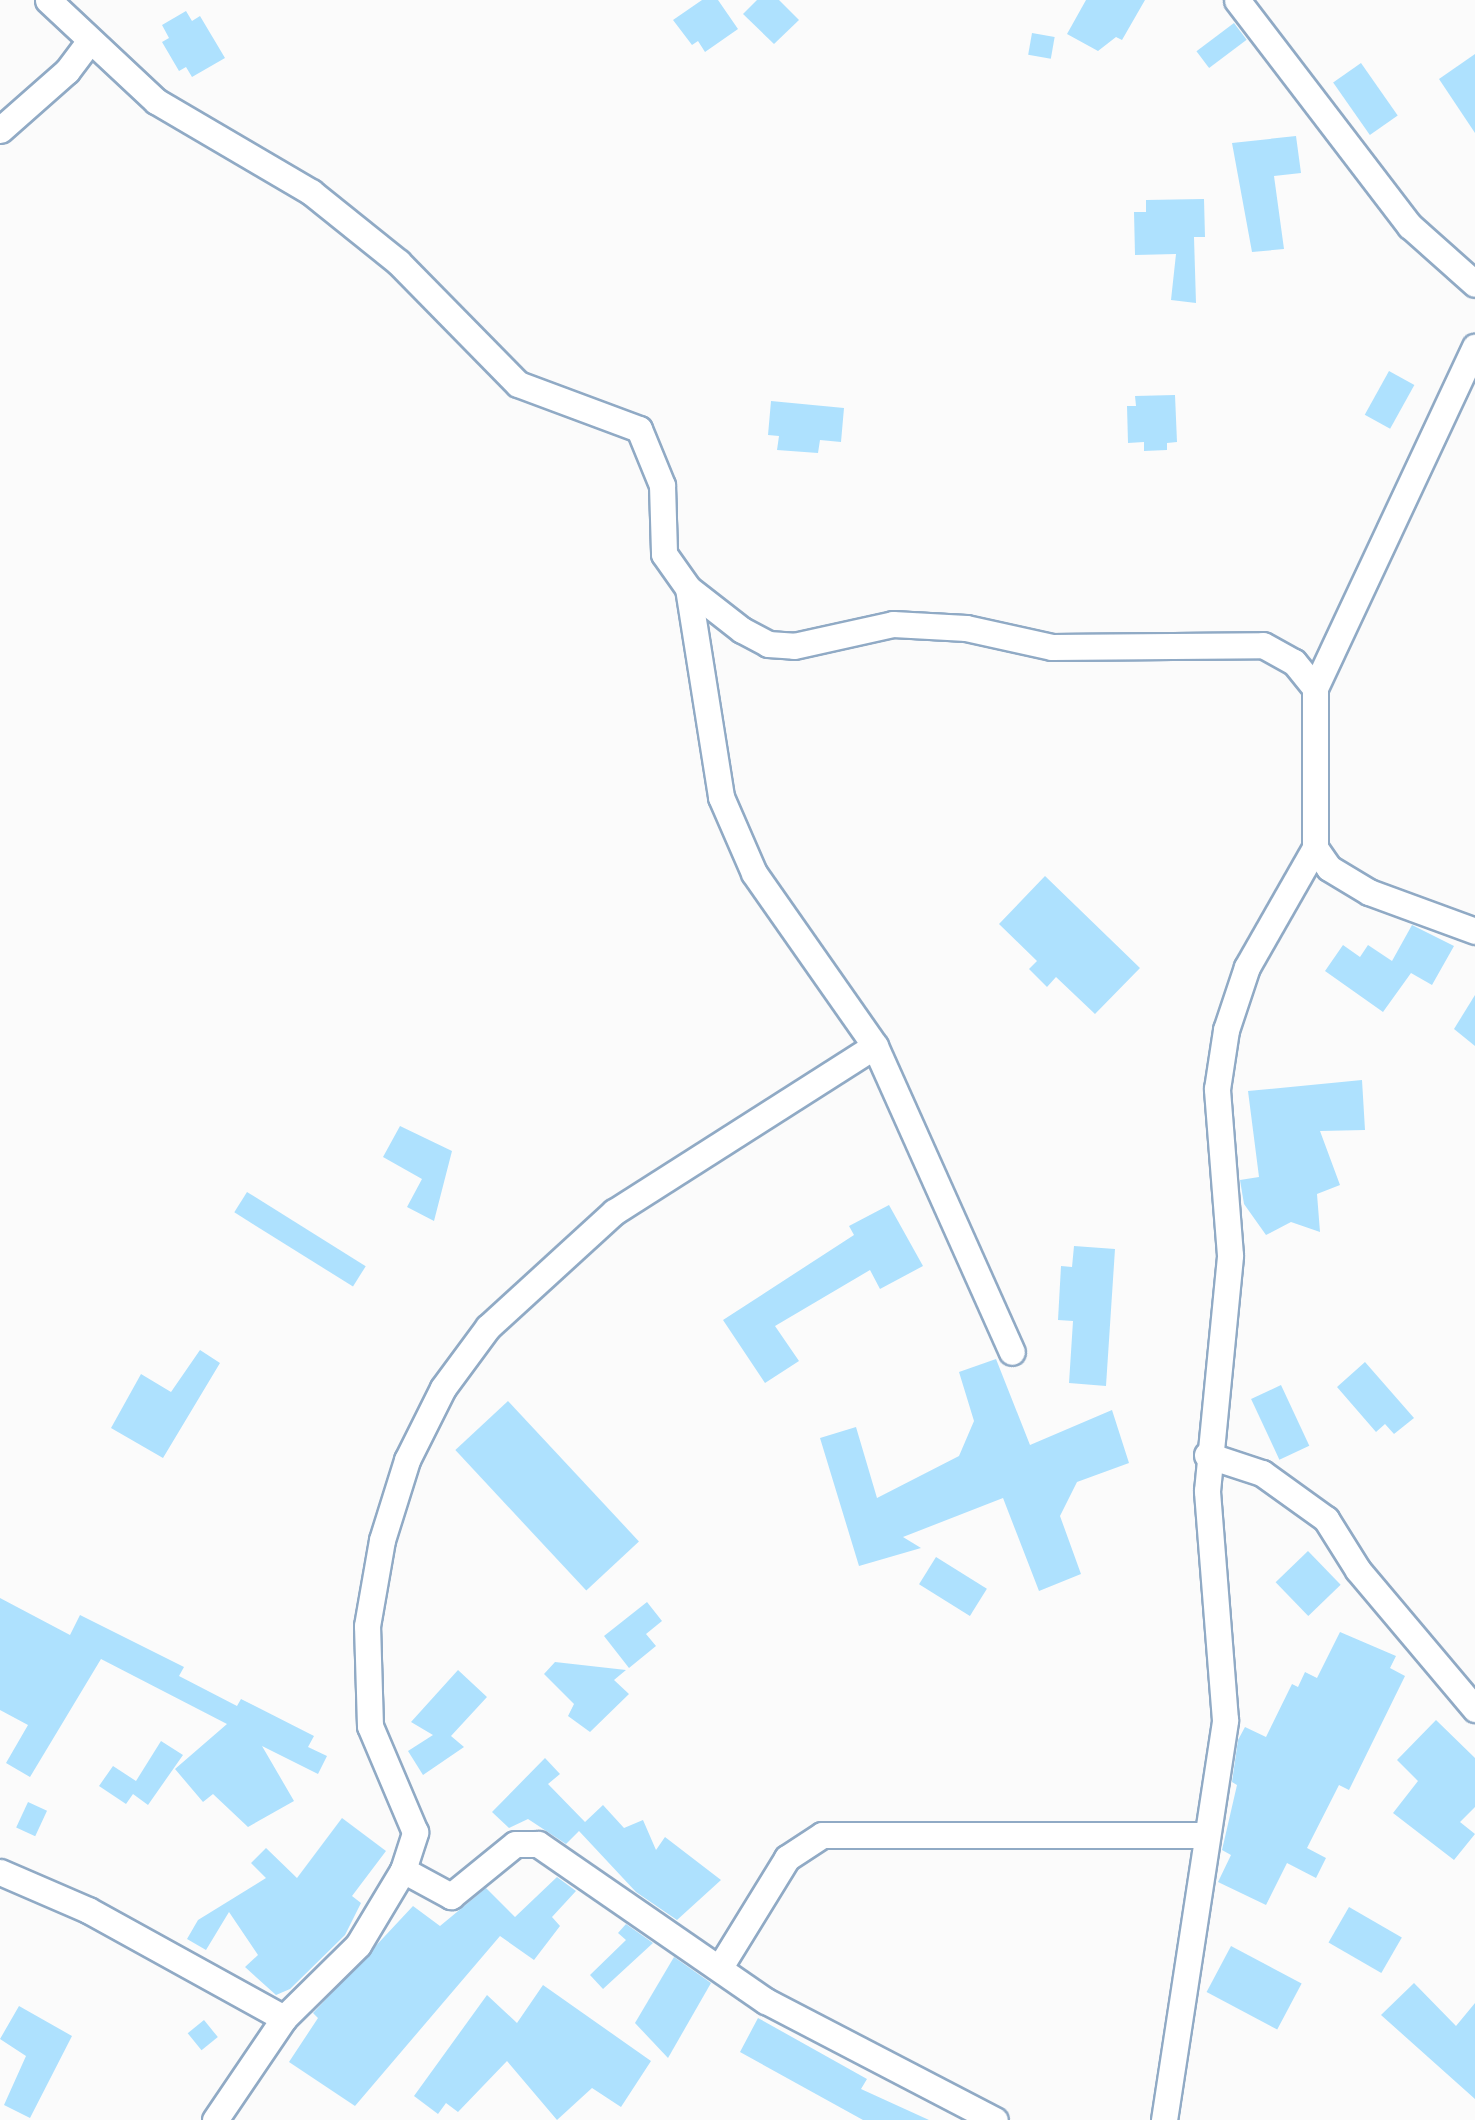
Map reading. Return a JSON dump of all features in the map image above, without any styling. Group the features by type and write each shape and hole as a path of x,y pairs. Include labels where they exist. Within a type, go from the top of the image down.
{"street":[{"path":"48,0 88,43 156,101 311,192 398,262 518,384 639,429 662,485 664,554 688,588 768,644 794,646 894,624 966,628 1052,647 1225,642 1263,645 1294,662 1316,688"},
{"path":"1237,0 1410,226 1475,284"},
{"path":"0,130 67,71 88,43"},
{"path":"1164,2120 1226,1686 1207,1455 1230,1255 1217,1089 1226,1030 1247,966 1315,848 1316,688 1475,347"},
{"path":"688,588 721,796 754,873 875,1046 1012,1352"},
{"path":"1315,848 1348,882 1475,931"},
{"path":"215,2120 284,2018 358,1945 403,1870 415,1832 413,1815 370,1726 367,1626 371,1586 396,1492 443,1388 488,1326 614,1212 875,1046"},
{"path":"1207,1455 1262,1473 1326,1519 1358,1570 1475,1708"},
{"path":"720,1967 788,1858 822,1835 1206,1834"},
{"path":"403,1870 451,1896 515,1844 538,1844 836,2041 995,2120"},
{"path":"0,1872 88,1910 284,2018"}],"building":[{"path":"702,0 718,0 738,29 705,52 698,41 692,45 673,20"},
{"path":"757,0 779,0 799,20 774,44 743,14"},
{"path":"1086,0 1145,0 1122,40 1116,37 1098,51 1067,34"},
{"path":"186,11 192,21 200,16 225,58 192,77 186,67 179,71 162,42 169,38 162,25"},
{"path":"1234,23 1247,40 1209,68 1196,51"},
{"path":"1032,33 1055,37 1051,59 1028,55"},
{"path":"1475,54 1475,133 1439,79"},
{"path":"1361,63 1398,115 1370,135 1333,83"},
{"path":"1296,136 1301,173 1274,176 1284,249 1252,252 1232,143"},
{"path":"1204,199 1205,237 1194,237 1196,303 1171,300 1176,254 1135,255 1134,212 1146,212 1146,200"},
{"path":"1389,371 1414,385 1390,429 1365,415"},
{"path":"1175,395 1177,442 1167,443 1167,450 1144,451 1144,442 1128,443 1127,406 1136,406 1135,396"},
{"path":"771,401 844,408 841,442 820,440 818,453 777,450 779,436 768,435"},
{"path":"1045,876 1140,968 1095,1014 1056,977 1047,987 1029,969 1037,961 999,924"},
{"path":"1412,925 1454,946 1432,985 1411,973 1383,1012 1325,971 1343,945 1360,957 1368,945 1392,961"},
{"path":"1475,995 1475,1046 1454,1029"},
{"path":"1362,1080 1365,1130 1320,1131 1340,1185 1317,1194 1320,1232 1291,1222 1266,1235 1244,1204 1240,1180 1259,1177 1248,1091"},
{"path":"400,1126 452,1151 434,1221 407,1207 422,1179 383,1157"},
{"path":"247,1192 366,1266 353,1287 234,1212"},
{"path":"889,1205 923,1266 880,1289 870,1270 775,1326 799,1361 765,1383 723,1320 854,1235 849,1226"},
{"path":"1074,1246 1115,1249 1106,1386 1069,1383 1073,1321 1058,1320 1061,1266 1072,1267"},
{"path":"200,1350 220,1363 163,1458 111,1428 141,1374 171,1392"},
{"path":"996,1359 1030,1445 1112,1410 1129,1463 1077,1482 1060,1516 1081,1574 1039,1591 1003,1498 903,1537 921,1548 859,1566 820,1438 856,1427 877,1498 959,1456 974,1421 959,1372"},
{"path":"1365,1362 1414,1418 1394,1434 1385,1424 1376,1432 1337,1387"},
{"path":"1281,1385 1309,1446 1279,1460 1251,1399"},
{"path":"508,1401 639,1541 586,1591 455,1450"},
{"path":"1308,1551 1341,1585 1308,1616 1276,1582"},
{"path":"936,1557 987,1589 970,1616 919,1584"},
{"path":"0,1598 70,1635 80,1615 184,1667 179,1676 237,1706 241,1699 314,1736 308,1747 327,1756 318,1774 262,1746 294,1801 248,1827 213,1794 203,1802 175,1769 227,1724 101,1659 30,1777 6,1763 28,1725 0,1710"},
{"path":"647,1602 662,1621 646,1634 656,1646 629,1668 604,1636"},
{"path":"1340,1632 1396,1656 1390,1668 1405,1676 1349,1790 1339,1785 1307,1848 1326,1858 1316,1878 1287,1863 1266,1905 1218,1882 1231,1855 1222,1850 1237,1785 1232,1782 1238,1740 1245,1727 1266,1737 1292,1684 1298,1687 1305,1672 1317,1678"},
{"path":"555,1662 626,1670 614,1680 629,1694 590,1732 568,1716 574,1704 544,1674"},
{"path":"458,1670 487,1697 451,1736 464,1747 423,1775 408,1751 433,1735 411,1722"},
{"path":"1436,1720 1475,1758 1475,1807 1460,1822 1475,1834 1454,1860 1393,1813 1418,1781 1397,1760"},
{"path":"161,1741 183,1755 148,1805 133,1794 126,1804 99,1786 113,1766 136,1781"},
{"path":"545,1758 560,1774 548,1784 585,1822 603,1805 624,1828 643,1820 656,1850 665,1837 721,1880 677,1920 636,1892 579,1831 566,1844 528,1819 509,1828 492,1812"},
{"path":"28,1802 47,1811 35,1836 16,1827"},
{"path":"342,1818 386,1851 352,1896 361,1903 345,1935 290,1989 276,1995 245,1967 258,1955 229,1912 206,1950 187,1939 198,1920 266,1878 251,1863 266,1848 297,1878"},
{"path":"557,1877 576,1891 552,1917 560,1926 534,1960 500,1936 355,2106 289,2062 318,2018 313,2013 413,1906 440,1926 486,1888 515,1917"},
{"path":"1349,1907 1402,1938 1381,1973 1328,1943"},
{"path":"626,1924 653,1943 603,1989 590,1975 626,1940 618,1933"},
{"path":"1231,1946 1302,1984 1277,2029 1207,1992"},
{"path":"674,1957 711,1983 668,2058 635,2023"},
{"path":"1414,1983 1456,2026 1475,2003 1475,2099 1381,2015"},
{"path":"543,1985 651,2061 621,2107 592,2088 557,2120 507,2061 458,2112 446,2103 438,2114 414,2096 487,1995 517,2023"},
{"path":"19,2006 72,2036 30,2118 4,2105 26,2056 0,2039"},
{"path":"758,2018 867,2079 861,2089 929,2120 863,2120 740,2052"},
{"path":"204,2020 218,2037 202,2050 188,2033"}]}
